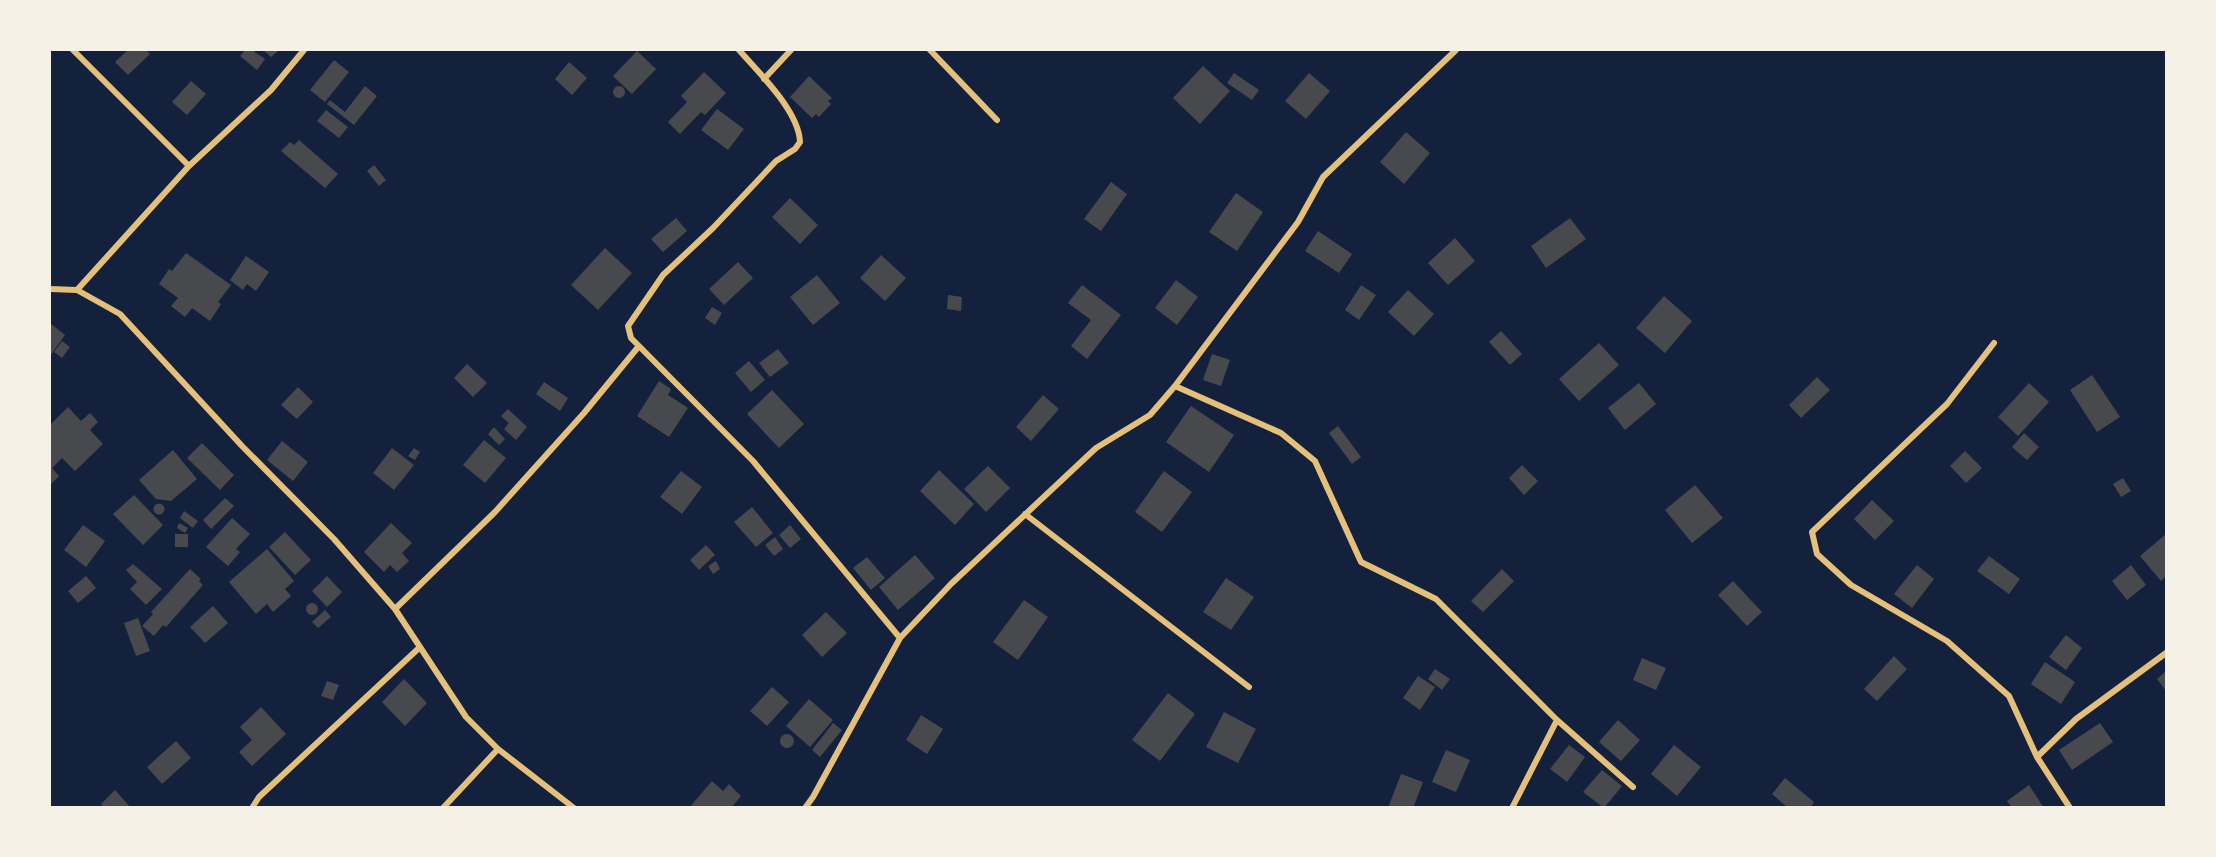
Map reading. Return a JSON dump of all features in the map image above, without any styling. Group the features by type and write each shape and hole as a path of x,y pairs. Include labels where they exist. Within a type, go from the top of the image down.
{"street":[{"path":"73,50 189,166"},
{"path":"77,290 189,166 271,90 304,50"},
{"path":"739,50 793,117 800,132 800,142 795,149 776,161 713,228 663,275 628,326 631,338 753,461 900,638"},
{"path":"764,79 791,50"},
{"path":"930,50 998,120"},
{"path":"805,807 813,797 900,638 951,584 1096,448 1150,415 1175,386 1298,222 1323,177 1456,50"},
{"path":"50,289 77,290 120,314 242,446 334,539 395,609 465,717 498,749 574,807"},
{"path":"1994,343 1947,404 1812,532 1817,554 1851,585 1947,641 2009,696 2037,757 2070,807"},
{"path":"395,609 503,504 584,413 639,346"},
{"path":"1175,386 1281,433 1315,461 1362,562 1436,599 1557,720 1633,787"},
{"path":"1025,514 1249,687"},
{"path":"252,807 259,797 419,648"},
{"path":"2037,757 2076,718 2166,653"},
{"path":"1512,807 1557,720"},
{"path":"443,807 498,749"}],"building":[{"path":"128,50 146,50 150,54 128,75 115,62"},
{"path":"245,50 252,50 265,59 257,70 240,56"},
{"path":"263,50 279,50 271,57"},
{"path":"637,51 656,69 632,94 613,76"},
{"path":"334,60 349,72 325,102 310,90"},
{"path":"569,62 587,78 572,95 555,79"},
{"path":"1203,66 1230,91 1200,124 1173,98"},
{"path":"704,72 726,93 705,115 701,112 680,134 668,122 687,102 681,96"},
{"path":"1234,73 1259,90 1252,100 1227,83"},
{"path":"1309,73 1330,91 1306,119 1285,101"},
{"path":"809,76 832,98 828,101 831,104 819,117 816,114 812,118 790,97"},
{"path":"191,81 206,94 187,115 172,102"},
{"path":"365,86 377,96 354,125 327,104 330,100 345,112"},
{"path":"619,86 625,92 619,98 613,92"},
{"path":"717,109 744,129 728,150 701,130"},
{"path":"326,110 348,127 339,138 317,121"},
{"path":"1406,132 1430,153 1404,184 1380,162"},
{"path":"299,140 338,174 325,188 281,151 290,142 294,145"},
{"path":"374,165 386,180 379,186 367,171"},
{"path":"1111,182 1127,194 1101,231 1084,219"},
{"path":"1236,193 1263,212 1237,251 1209,232"},
{"path":"790,198 818,225 800,244 772,217"},
{"path":"676,218 687,231 663,252 651,239"},
{"path":"1570,218 1586,239 1546,268 1531,246"},
{"path":"1318,231 1352,254 1339,273 1305,251"},
{"path":"1455,238 1475,261 1448,285 1428,263"},
{"path":"605,248 632,273 598,310 571,285"},
{"path":"186,253 231,285 218,302 221,304 210,321 192,308 185,317 171,306 178,298 159,284 169,269 172,271"},
{"path":"881,255 906,278 885,301 860,278"},
{"path":"246,256 269,272 256,291 247,284 243,290 230,280"},
{"path":"738,262 753,278 724,305 709,289"},
{"path":"817,275 840,303 813,325 790,297"},
{"path":"1176,280 1198,297 1177,325 1155,308"},
{"path":"1082,285 1121,315 1087,359 1071,346 1091,320 1068,303"},
{"path":"1361,285 1376,295 1359,320 1345,310"},
{"path":"1408,290 1434,314 1414,336 1388,312"},
{"path":"948,295 962,297 961,311 947,309"},
{"path":"1664,296 1692,321 1665,353 1636,328"},
{"path":"712,307 722,313 715,325 705,318"},
{"path":"50,323 65,335 50,356"},
{"path":"1501,331 1522,354 1510,365 1489,342"},
{"path":"62,341 70,347 62,358 54,352"},
{"path":"1599,343 1619,365 1579,401 1559,379"},
{"path":"778,349 789,363 770,377 759,363"},
{"path":"1212,354 1230,360 1221,386 1203,380"},
{"path":"749,361 765,380 751,392 735,373"},
{"path":"467,364 487,383 473,397 454,378"},
{"path":"2092,375 2120,417 2097,432 2070,390"},
{"path":"1817,377 1830,390 1801,418 1789,405"},
{"path":"659,381 671,389 668,395 688,408 669,437 637,416"},
{"path":"544,382 568,398 560,411 536,394"},
{"path":"1639,383 1656,404 1625,430 1608,408"},
{"path":"2029,383 2049,402 2018,436 1998,417"},
{"path":"298,387 313,402 297,419 281,405"},
{"path":"772,390 804,424 779,448 747,414"},
{"path":"1043,395 1059,409 1031,441 1016,427"},
{"path":"1191,406 1234,435 1209,472 1166,442"},
{"path":"68,407 81,421 90,413 98,422 90,430 103,444 75,471 62,458 52,468 59,476 50,485 50,425"},
{"path":"508,409 527,427 516,440 504,429 509,423 501,416"},
{"path":"1338,426 1361,457 1352,464 1329,433"},
{"path":"494,427 505,439 499,445 488,434"},
{"path":"2024,433 2039,447 2027,460 2012,447"},
{"path":"484,440 506,458 485,483 463,465"},
{"path":"282,441 308,462 293,481 267,460"},
{"path":"202,443 234,475 220,490 187,458"},
{"path":"392,448 414,465 394,490 373,473"},
{"path":"414,448 420,452 415,460 408,456"},
{"path":"173,450 197,479 171,501 156,499 139,480"},
{"path":"1965,451 1982,468 1966,483 1950,466"},
{"path":"1522,465 1538,481 1524,495 1509,478"},
{"path":"988,466 1010,488 986,512 964,489"},
{"path":"939,470 974,504 955,525 920,491"},
{"path":"681,471 702,487 682,514 660,497"},
{"path":"1164,471 1192,492 1162,532 1135,512"},
{"path":"2123,478 2131,491 2121,497 2113,484"},
{"path":"1695,485 1723,518 1692,543 1665,510"},
{"path":"134,495 163,525 143,545 113,514"},
{"path":"225,498 234,506 211,529 203,520"},
{"path":"1872,500 1894,521 1875,540 1854,519"},
{"path":"159,503 165,509 159,515 153,509"},
{"path":"752,507 773,533 756,547 734,522"},
{"path":"184,511 198,521 193,528 180,518"},
{"path":"232,518 250,534 236,549 240,552 228,566 206,547"},
{"path":"179,523 188,528 185,533 177,528"},
{"path":"391,523 412,543 402,553 409,561 397,572 390,565 384,572 364,552"},
{"path":"83,525 105,541 86,567 64,550"},
{"path":"790,525 801,539 790,548 779,535"},
{"path":"285,532 311,560 295,575 269,547"},
{"path":"175,534 188,534 188,547 175,547"},
{"path":"2166,534 2166,576 2161,581 2140,556"},
{"path":"775,537 783,549 774,556 765,545"},
{"path":"706,545 715,555 699,570 690,560"},
{"path":"267,549 294,581 285,589 291,596 273,612 267,604 256,614 229,582"},
{"path":"915,555 935,578 898,610 879,587"},
{"path":"1989,556 2020,579 2009,594 1977,571"},
{"path":"867,557 885,578 871,590 853,568"},
{"path":"716,561 720,569 713,574 708,566"},
{"path":"133,564 162,589 146,605 130,589 137,582 126,570"},
{"path":"1917,565 1934,579 1912,608 1894,594"},
{"path":"2131,565 2146,585 2127,600 2112,581"},
{"path":"190,569 201,579 199,581 203,585 166,627 163,625 154,636 142,626 153,614 151,612"},
{"path":"1502,569 1514,581 1483,612 1471,601"},
{"path":"86,576 96,588 78,603 68,591"},
{"path":"327,576 342,592 327,607 312,591"},
{"path":"1226,578 1254,597 1231,630 1203,612"},
{"path":"1733,581 1762,612 1747,626 1718,595"},
{"path":"1024,600 1048,617 1018,660 993,642"},
{"path":"312,603 318,609 312,615 306,609"},
{"path":"213,606 228,623 205,643 190,627"},
{"path":"325,610 331,617 318,628 312,622"},
{"path":"826,612 847,633 822,657 802,635"},
{"path":"138,618 150,651 136,656 124,623"},
{"path":"2066,635 2082,648 2066,670 2049,657"},
{"path":"1894,656 1907,669 1877,701 1864,689"},
{"path":"1642,658 1666,668 1656,690 1633,680"},
{"path":"2045,662 2075,682 2061,704 2031,684"},
{"path":"1435,669 1450,679 1442,690 1428,679"},
{"path":"2166,671 2166,691 2157,679"},
{"path":"1418,676 1435,687 1420,710 1403,698"},
{"path":"404,679 427,703 405,726 382,702"},
{"path":"327,681 339,685 333,700 321,696"},
{"path":"772,687 789,702 767,726 750,711"},
{"path":"1168,693 1195,714 1160,761 1132,740"},
{"path":"809,699 833,720 810,747 786,726"},
{"path":"261,707 286,734 252,766 239,752 252,740 240,727"},
{"path":"1224,712 1256,729 1238,763 1206,747"},
{"path":"921,715 943,729 927,754 906,740"},
{"path":"1618,720 1640,740 1621,761 1599,742"},
{"path":"833,723 842,730 820,757 812,750"},
{"path":"2100,723 2113,742 2072,770 2059,750"},
{"path":"784,734 790,734 794,741 790,748 784,748 780,744 780,738"},
{"path":"176,741 191,758 162,784 147,767"},
{"path":"1569,745 1585,757 1567,782 1550,769"},
{"path":"1674,745 1701,767 1677,796 1651,774"},
{"path":"1446,750 1470,760 1456,792 1432,782"},
{"path":"1602,770 1622,786 1604,808 1583,792"},
{"path":"1401,774 1423,782 1413,808 1388,808"},
{"path":"1785,778 1814,802 1810,808 1788,808 1772,794"},
{"path":"712,781 723,791 729,784 741,796 731,808 689,808"},
{"path":"2029,785 2044,808 2012,808 2007,801"},
{"path":"115,790 131,808 104,808 101,804"}]}
